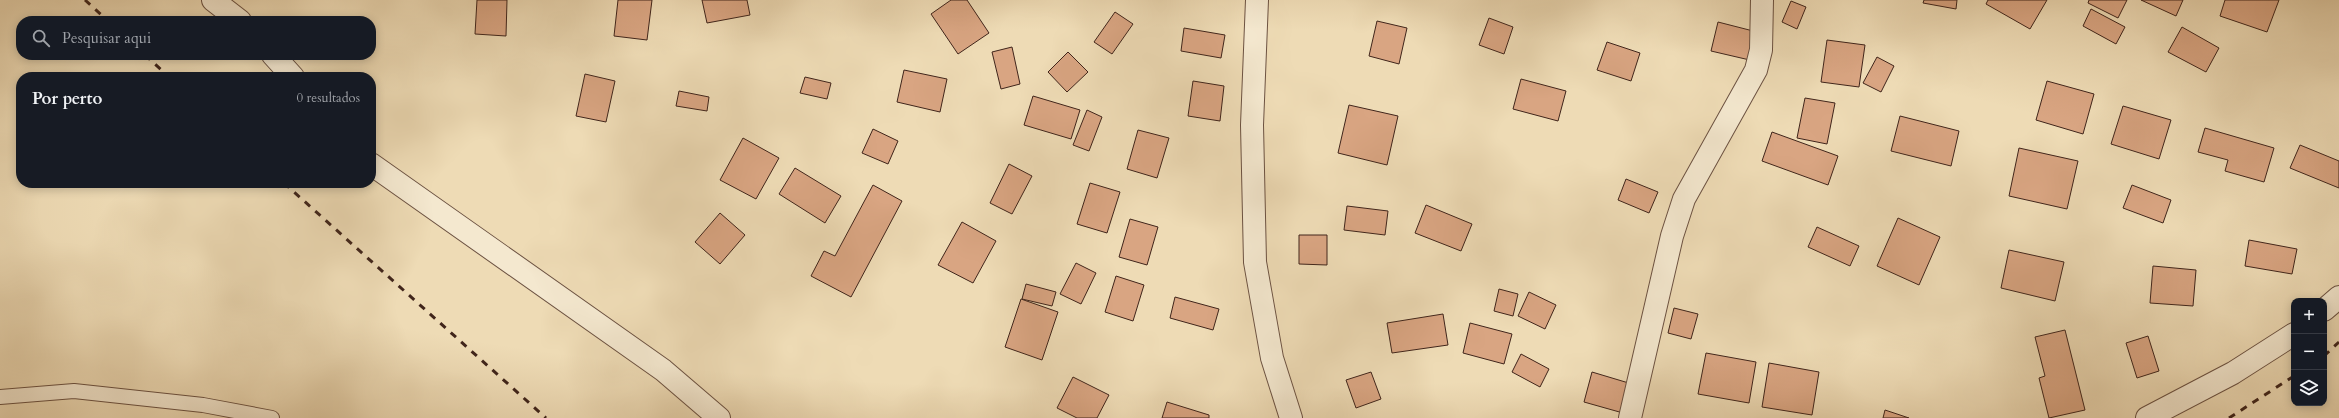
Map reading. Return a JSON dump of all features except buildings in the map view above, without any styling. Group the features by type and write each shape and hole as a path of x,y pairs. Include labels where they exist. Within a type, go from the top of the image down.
{"street":[{"path":"213,0 234,16"},
{"path":"1257,0 1252,125 1255,262 1272,358 1291,418"},
{"path":"1630,418 1672,236 1684,199 1756,70 1760,60 1762,0"},
{"path":"278,60 288,72"},
{"path":"376,168 663,370 719,418"},
{"path":"2327,308 2339,298"},
{"path":"2147,418 2233,373 2291,336"}],"lane":[{"path":"0,397 74,391 203,405 272,418"}],"railway":[{"path":"85,0 103,16"},
{"path":"150,60 164,72"},
{"path":"290,188 546,418"},
{"path":"2327,353 2339,342"},
{"path":"2229,418 2291,378"}]}
